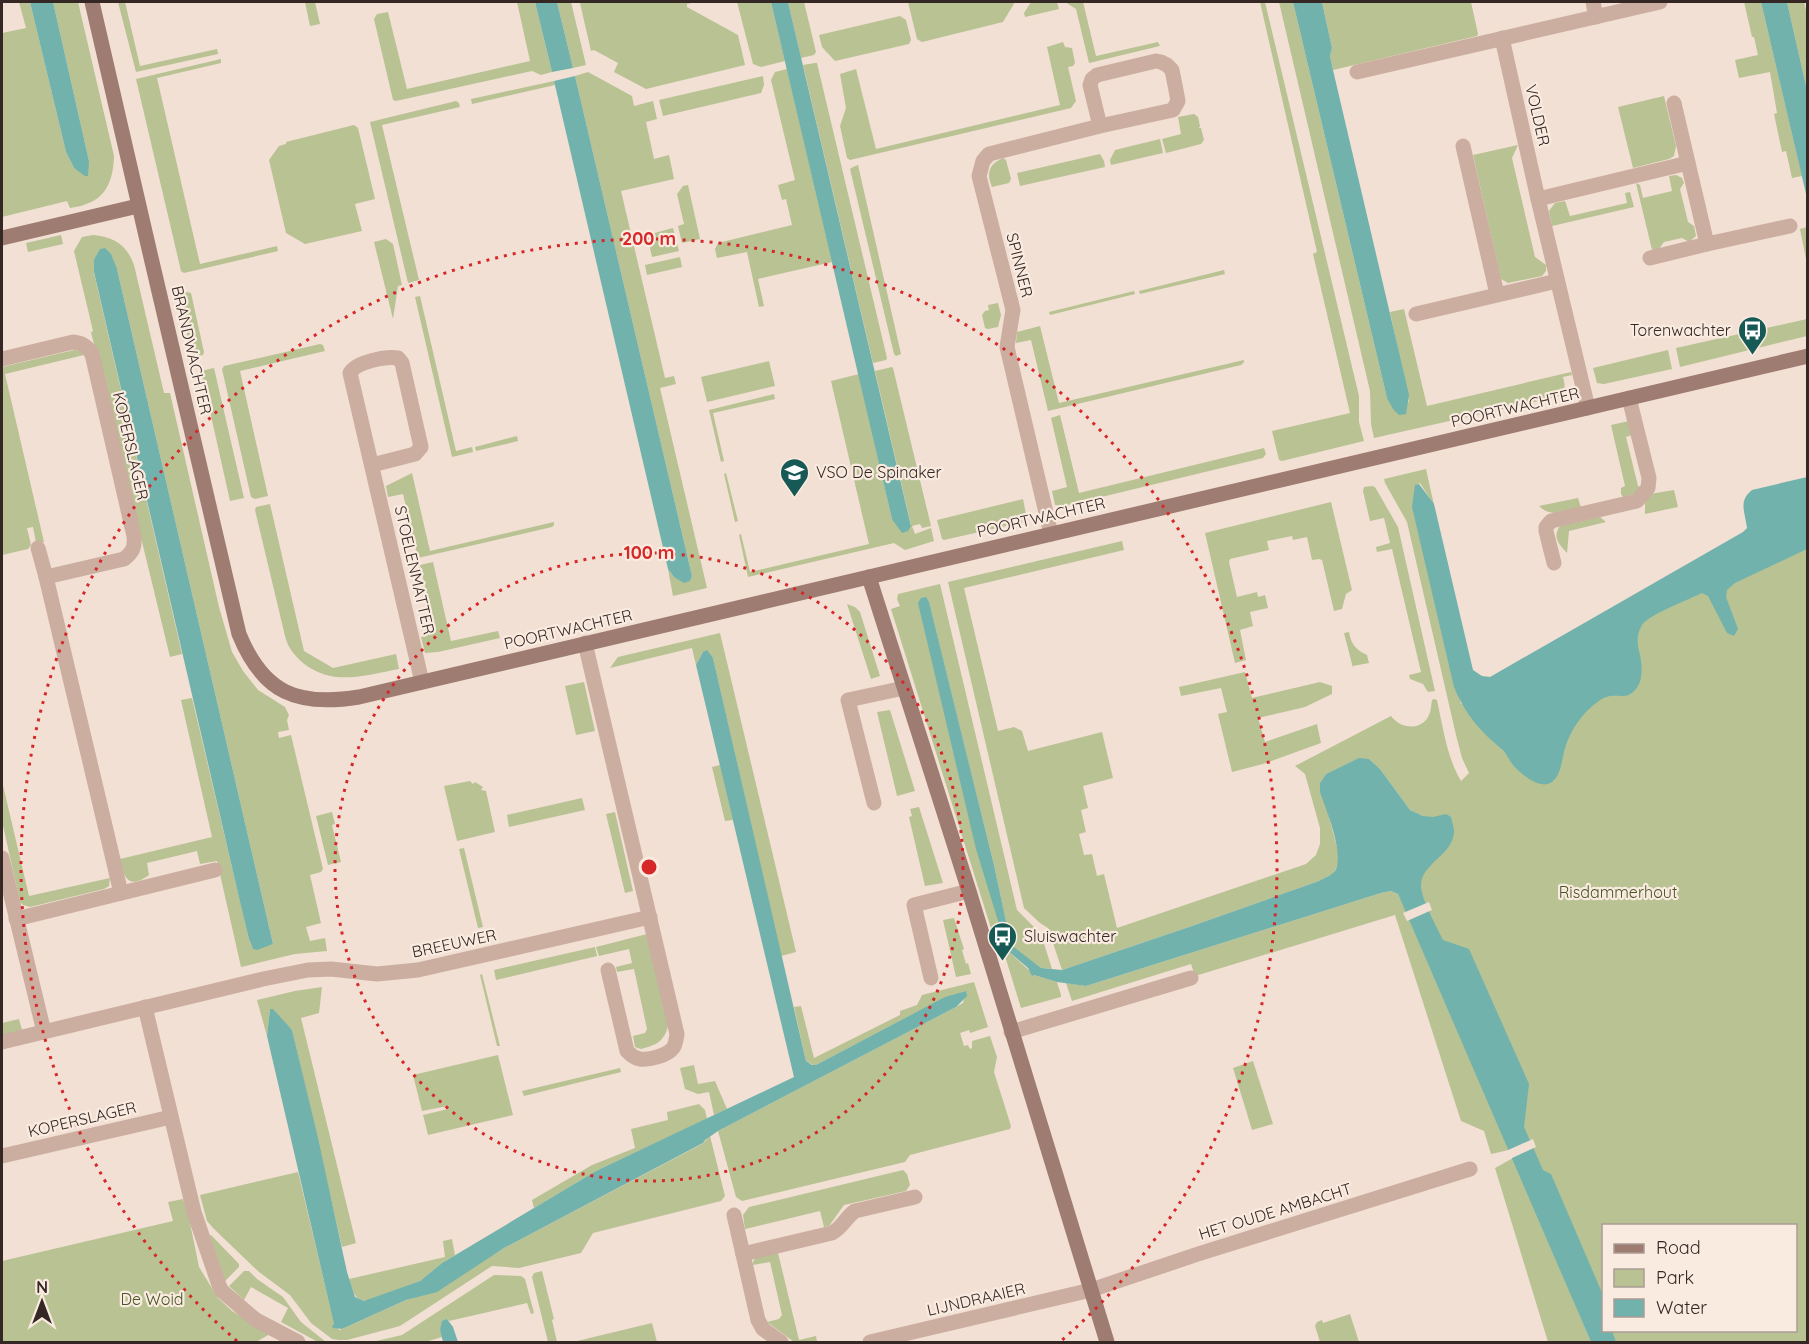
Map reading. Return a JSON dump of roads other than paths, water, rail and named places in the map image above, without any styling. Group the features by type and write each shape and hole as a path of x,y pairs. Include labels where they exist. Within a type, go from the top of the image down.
{"street":[{"name":"BRANDWACHTER","path":"92,2 239,634 251,659 261,672 283,692"},
{"path":"1357,72 1502,38 1594,9 1660,2"},
{"name":"VOLDER","path":"1502,38 1588,408"},
{"name":"SPINNER","path":"1051,534 1007,347 1013,310 979,176 983,161 989,154 1173,110 1178,97 1172,70 1167,65 1156,61 1097,75 1092,79 1090,85 1100,126"},
{"path":"1674,103 1707,244"},
{"path":"1463,146 1497,294"},
{"path":"1538,199 1688,163"},
{"path":"2,238 138,206"},
{"path":"1650,258 1790,226"},
{"path":"1416,314 1557,281"},
{"name":"KOPERSLAGER","path":"2,359 73,342 81,343 92,354 134,536 135,545 132,553 124,559 46,577"},
{"name":"POORTWACHTER","path":"283,692 300,698 323,701 341,700 1808,356"},
{"name":"STOELENMATTER","path":"372,465 415,454 421,447 402,363 398,358 392,357 358,365 350,373 372,465 397,566 422,682"},
{"path":"1554,563 1546,531 1551,521 1637,501 1648,488 1649,478 1629,398"},
{"path":"38,548 121,893"},
{"path":"869,577 969,891 1107,1342"},
{"path":"585,643 677,1034 672,1050 663,1055 644,1059 632,1056 627,1051 608,970"},
{"path":"874,803 848,700 904,688"},
{"path":"2,858 44,1032"},
{"path":"16,919 215,870"},
{"path":"931,978 914,905 969,891"},
{"name":"BREEUWER","path":"146,1007 308,970 331,969 377,974 418,970 650,917"},
{"path":"1011,1032 1191,978"},
{"path":"2,1042 146,1007 194,1212 222,1291 256,1320 298,1342"},
{"name":"KOPERSLAGER","path":"2,1156 171,1117"},
{"name":"HET OUDE AMBACHT","path":"1091,1290 1470,1169"},
{"path":"743,1254 832,1233 840,1228 847,1217 855,1211 915,1197"},
{"path":"734,1215 758,1320 763,1329 781,1342"},
{"name":"LIJNDRAAIER","path":"870,1342 1091,1290"}],"water":[{"path":"30,2 53,2 89,161 88,176 74,168 66,152"},
{"path":"535,2 557,2 573,68 552,72"},
{"path":"771,2 788,2 911,526 908,531 902,533 892,519"},
{"path":"1293,2 1322,2 1332,48 1330,56 1333,70 1409,395 1406,414 1399,415 1387,398"},
{"path":"1761,2 1787,2 1807,90 1807,198"},
{"path":"575,76 692,576 690,581 684,583 674,577 668,569 554,81"},
{"path":"105,248 111,254 117,269 273,944 257,950 253,949 249,939 241,906 94,272 94,260 100,249"},
{"path":"1807,477 1807,549 1735,583 1727,590 1726,597 1738,629 1734,636 1727,633 1708,596 1702,593 1646,621 1638,636 1642,671 1638,686 1628,695 1604,698 1584,715 1568,740 1557,776 1550,783 1539,784 1521,773 1503,750 1481,730 1469,715 1454,687 1412,507 1415,485 1419,484 1434,504 1473,670 1482,676 1490,677 1743,532 1747,528 1744,512 1745,498 1752,490"},
{"path":"926,597 929,602 994,865 1011,945 1041,968 1062,970 1319,881 1332,874 1335,871 1338,854 1334,832 1320,792 1320,783 1326,774 1359,758 1369,759 1380,769 1410,810 1423,816 1433,817 1446,814 1451,817 1453,838 1445,852 1423,876 1421,890 1443,940 1469,949 1529,1084 1524,1127 1543,1170 1551,1174 1602,1293 1602,1332 1612,1332 1616,1342 1591,1342 1398,894 1391,891 1381,893 1086,986 1032,976 1028,968 1007,950 976,849 918,603 921,598"},
{"path":"707,650 713,658 806,1061 816,1065 945,997 966,991 967,996 956,1007 718,1131 703,1143 504,1248 437,1292 406,1300 342,1329 333,1328 334,1324 267,1036 270,1009 273,1009 292,1030 347,1272 355,1297 364,1301 420,1281 442,1263 596,1171 794,1077 696,665 703,652"},
{"path":"447,1319 453,1327 458,1342 443,1342 440,1330 442,1321"}],"place":[{"name":"Torenwachter","path":"1752,356"},
{"name":"VSO De Spinaker","path":"795,498"},
{"name":"Sluiswachter","path":"1003,962"}],"park label":[{"name":"Risdammerhout","path":"1618,892"},
{"name":"De Woid","path":"152,1299"}]}
